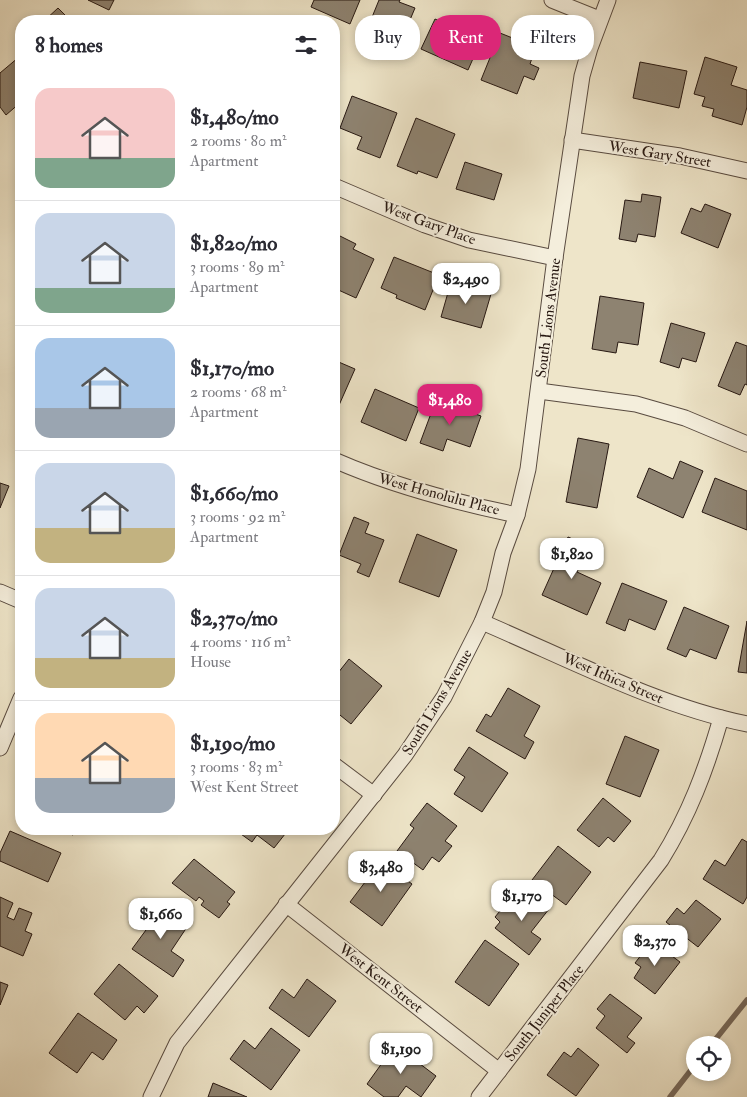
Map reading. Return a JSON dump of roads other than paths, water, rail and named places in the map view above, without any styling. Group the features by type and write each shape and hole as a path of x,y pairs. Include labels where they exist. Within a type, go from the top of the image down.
{"street":[{"path":"552,0 599,20"},
{"name":"South Lions Avenue","path":"151,1097 177,1043 405,755 444,697 482,622 494,592 503,553 517,515 528,469 555,258 582,76 599,20 608,0"},
{"name":"West Gary Street","path":"572,140 680,156 747,172"},
{"name":"West Gary Place","path":"340,189 425,225 469,240 555,258"},
{"path":"539,391 636,404 685,418 747,444"},
{"name":"West Honolulu Place","path":"340,462 422,493 517,515"},
{"path":"0,592 15,598"},
{"name":"West Ithica Street","path":"482,622 675,704 747,724"},
{"path":"0,748 15,712"},
{"name":"South Juniper Place","path":"479,1097 661,860 695,795 710,757 721,718"},
{"path":"340,770 374,795"},
{"name":"West Kent Street","path":"286,904 500,1071"}],"waterway":[{"path":"718,1036 747,1000"},
{"path":"670,1097 686,1077"}]}
